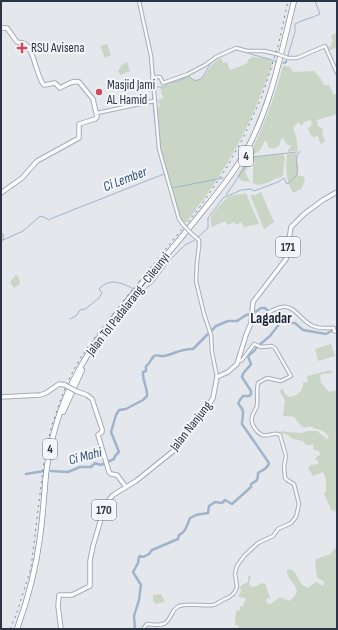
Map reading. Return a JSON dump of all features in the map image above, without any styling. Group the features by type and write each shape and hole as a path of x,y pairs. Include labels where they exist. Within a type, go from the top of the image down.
{"highway":[{"name":"Jalan Tol Padalarang–Cileunyi","path":"144,284 218,192 244,154 258,125 269,96 294,1"},
{"name":"Jalan Tol Padalarang–Cileunyi","path":"17,629 29,596 38,557 49,453 60,412 73,381 105,328 221,193 249,151 263,122 275,88 297,1"},
{"name":"Jalan Tol Padalarang–Cileunyi","path":"20,629 31,598 38,571 44,531 52,452 63,413 76,382 95,348 139,289"}],"main road":[{"path":"1,28 7,28 16,42 24,43 26,45 33,56 40,79 44,85 55,83 60,88 69,83 78,82 91,97 97,113 96,119 78,125 79,138 37,161 20,180 1,193"},
{"name":"171","path":"238,362 246,334 251,324 253,302 260,295 286,258 291,227 304,214 337,192"},
{"path":"217,377 228,372 236,366 238,362"},
{"name":"Jalan Nanjung","path":"61,629 58,611 59,595 72,594 90,586 91,556 104,510 112,496 136,481 176,449 213,398 217,377"},
{"path":"1,397 40,395 46,393 59,384 65,385 89,396 94,402 102,429 102,432 98,435 110,472 118,475 126,487"}],"street":[{"path":"139,1 151,61 153,101 159,149 179,219 184,226 199,240 196,281 204,314 211,333 211,346 217,377"},
{"path":"152,77 160,77 164,83 173,80 188,74 216,57 236,48 247,51 264,51 288,58 297,58 325,46 337,73"},
{"path":"97,113 153,101"},
{"path":"251,324 269,312 282,307 287,307 311,325 335,330"},
{"path":"143,629 147,624 160,625 165,623 177,607 186,605 199,606 215,604 230,598 237,587 235,573 236,569 244,556 258,543 272,537 278,529 291,523 296,517 299,502 294,484 285,478 284,466 286,456 280,435 277,433 263,435 255,428 252,420 257,408 258,383 267,378 281,381 291,376 273,346 252,345 242,360 238,362"}],"green space":[{"path":"337,33 337,48 329,50 328,47 331,46 331,43 333,42 331,36"},
{"path":"107,44 111,55 105,58 100,46"},
{"path":"252,57 266,58 273,61 265,84 247,127 225,167 184,225 181,221 160,152 156,109 160,106 158,100 164,98 160,88 187,77 190,77 194,81 199,79 205,74 212,64 221,58 223,63 227,62 230,70 246,64"},
{"path":"127,62 130,71 120,75 118,70 121,68 120,66"},
{"path":"283,66 290,67 293,72 314,71 324,85 329,85 334,95 337,94 337,114 317,120 318,126 323,129 322,133 325,141 321,144 318,136 313,137 310,134 308,128 311,126 312,122 310,120 304,122 302,126 298,122 293,128 298,150 288,152 291,145 287,145 283,138 281,139 279,146 273,149 268,147 267,142 265,141 260,150 252,156 283,154 285,158 282,177 264,184 256,185 253,183 254,160 251,167 248,167 245,172 250,182 242,181 237,176 252,150 264,122"},
{"path":"296,153 298,176 303,176 305,181 301,189 293,193 287,179 286,159 287,154"},
{"path":"261,192 274,222 264,229 250,195 255,195"},
{"path":"246,193 259,224 244,227 241,222 237,225 234,222 228,225 225,221 212,227 211,217 222,202 230,196"},
{"path":"16,275 18,276 20,284 14,288 10,282"},
{"path":"331,344 335,356 318,361 315,349"},
{"path":"330,370 333,373 321,374 320,377 321,383 329,392 337,390 337,512 331,510 324,493 326,492 326,479 323,472 313,476 308,468 310,465 318,464 315,458 320,455 318,450 315,451 313,448 314,445 306,445 303,441 293,439 288,435 279,432 302,433 307,431 317,431 329,439 328,435 324,431 310,426 302,427 294,417 283,416 285,400 279,390 283,389 285,394 289,397 295,396 301,390 303,382 308,382 307,376"},
{"path":"337,547 337,629 242,629 239,628 238,625 235,625 236,611 240,610 240,606 243,606 246,598 238,597 241,591 240,587 248,582 248,576 250,575 251,577 249,582 251,587 262,583 266,585 271,599 268,598 266,600 268,604 271,604 280,597 289,601 294,596 296,588 287,574 287,570 290,569 294,571 302,585 308,588 316,582 323,586 324,582 317,577 315,564 316,559 331,554"},
{"path":"161,594 165,602 155,604 153,595"}],"waterway":[{"path":"286,62 295,32 295,24 320,14 315,1"},
{"path":"153,100 152,87 163,87 169,83 189,76 194,80 200,79 211,63 224,55 237,50"},
{"path":"246,52 277,62"},
{"path":"153,103 157,142"},
{"path":"140,289 145,289 152,284 171,259 185,245 195,240 208,228 208,218 223,198 241,190 251,189 254,191 278,182 284,178 287,184 291,181 297,174 297,157 300,151"},
{"path":"226,195 252,157 297,152"},
{"name":"Ci Lember","path":"50,219 164,174 168,184"},
{"name":"Ci Lember","path":"172,188 223,178"},
{"name":"Ci Lember","path":"1,241 23,231 39,217 42,216 49,220"},
{"path":"70,319 76,316 80,310 84,310 99,298 102,293 99,289 107,283 121,283 134,289"},
{"name":"Ci Mahi","path":"51,471 68,472 80,467 91,467 95,463 101,465 114,459 119,452 111,432 116,415 119,410 126,409 143,400 147,396 143,372 146,371 146,366 154,356 164,356 182,350 193,349 216,326 228,321 237,321 261,308 265,308 276,323 279,324"},
{"path":"135,629 134,616 139,600 141,585 133,572 138,563 139,557 143,557 149,554 152,550 178,539 179,535 186,528 190,518 196,515 208,513 209,506 215,502 222,503 225,500 232,504 251,487 251,484 257,480 258,473 266,468 269,463 242,424 243,410 239,402 243,396 249,396 251,394 251,391 242,377 243,373 251,364 248,356 270,336 280,323 295,323 303,330 326,334 333,330 337,330"},
{"name":"Ci Mahi","path":"26,474 44,471"}],"railway":[{"path":"10,629 31,568 45,453 52,425 70,377 81,357 102,327 200,207 227,167 243,138 262,96 278,46 288,1"}],"place":[{"name":"RSU Avisena","path":"22,48"},
{"name":"Masjid Jami AL Hamid","path":"99,92"}],"district":[{"name":"Lagadar","path":"271,318"}]}
